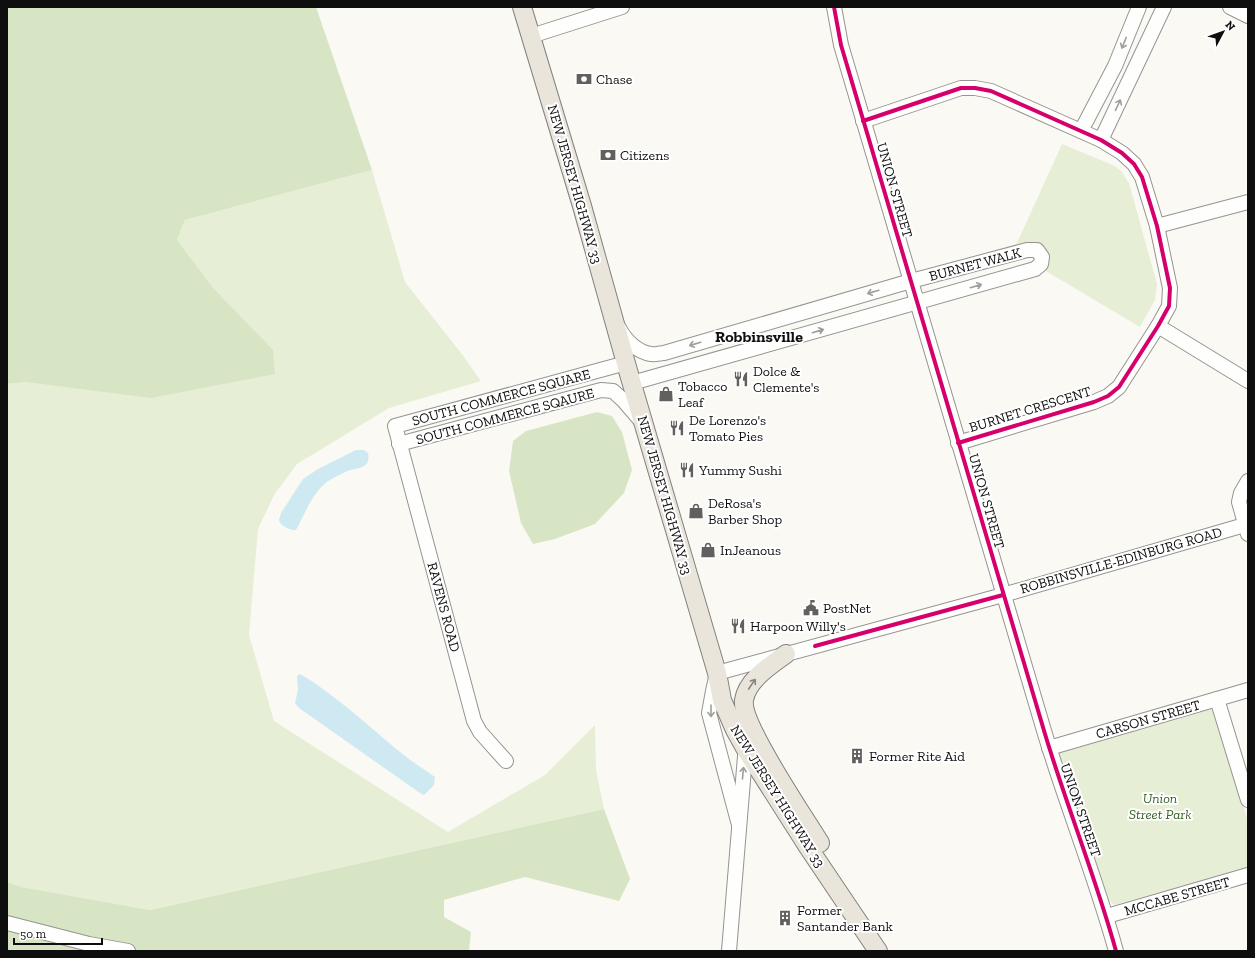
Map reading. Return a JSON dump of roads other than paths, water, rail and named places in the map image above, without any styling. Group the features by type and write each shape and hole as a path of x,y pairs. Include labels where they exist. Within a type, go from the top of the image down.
{"main road":[{"name":"NEW JERSEY HIGHWAY 33","path":"522,7 717,673 722,700 735,730 745,748 808,847 878,951"},
{"path":"786,654 765,669 751,684 744,701 748,720 768,761 822,846 839,892"}],"street":[{"path":"531,36 622,7"},
{"name":"UNION STREET","path":"834,7 841,45 1049,748 1107,916 1116,951"},
{"path":"1081,131 1115,66 1139,7"},
{"path":"1101,140 1164,7"},
{"path":"1230,7 1248,16"},
{"name":"BURNET CRESCENT","path":"864,122 961,88 975,88 991,91 1101,140 1122,153 1134,164 1142,177 1157,226 1170,288 1169,306 1158,326 1118,387 1108,396 1094,402 958,443"},
{"path":"1157,226 1248,202"},
{"name":"BURNET WALK","path":"911,282 1029,249 1037,250 1042,257 1041,264 1035,269 917,303"},
{"path":"613,317 621,333 630,344 652,354 664,353 911,282"},
{"path":"632,383 917,303"},
{"path":"1158,326 1248,381"},
{"name":"SOUTH COMMERCE SQUARE","path":"399,444 395,426 626,363"},
{"name":"SOUTH COMMERCE SQAURE","path":"399,444 601,390 613,391 623,400 645,426"},
{"name":"RAVENS ROAD","path":"399,444 474,721 480,732 506,761"},
{"path":"1247,528 1239,502 1241,493 1248,481"},
{"name":"ROBBINSVILLE-EDINBURG ROAD","path":"717,673 1247,528"},
{"path":"717,673 709,713 739,825"},
{"name":"CARSON STREET","path":"1049,748 1248,690"},
{"path":"1217,699 1248,800"},
{"path":"729,951 748,720"},
{"name":"MCCABE STREET","path":"1107,916 1248,876"},
{"path":"7,923 89,944 128,951"}],"water":[{"path":"356,450 364,450 368,453 366,465 361,468 350,470 324,484 314,496 296,530 289,529 281,524 279,520 281,513 303,479 318,469"},
{"path":"299,674 328,693 404,755 435,777 434,785 424,795 420,793 299,708 295,703 298,690 297,677"}],"place":[{"name":"Chase","path":"584,79"},
{"name":"Citizens","path":"608,155"},
{"name":"Dolce & Clemente's","path":"741,379"},
{"name":"Tobacco Leaf","path":"666,394"},
{"name":"De Lorenzo's Tomato Pies","path":"677,428"},
{"name":"Yummy Sushi","path":"687,470"},
{"name":"DeRosa's Barber Shop","path":"696,511"},
{"name":"InJeanous","path":"708,550"},
{"name":"PostNet","path":"811,608"},
{"name":"Harpoon Willy's","path":"738,626"},
{"name":"Former Rite Aid","path":"857,756"},
{"name":"Former Santander Bank","path":"785,918"}],"district":[{"name":"Robbinsville","path":"759,336"}],"park label":[{"name":"Union Street Park","path":"1160,806"}]}
